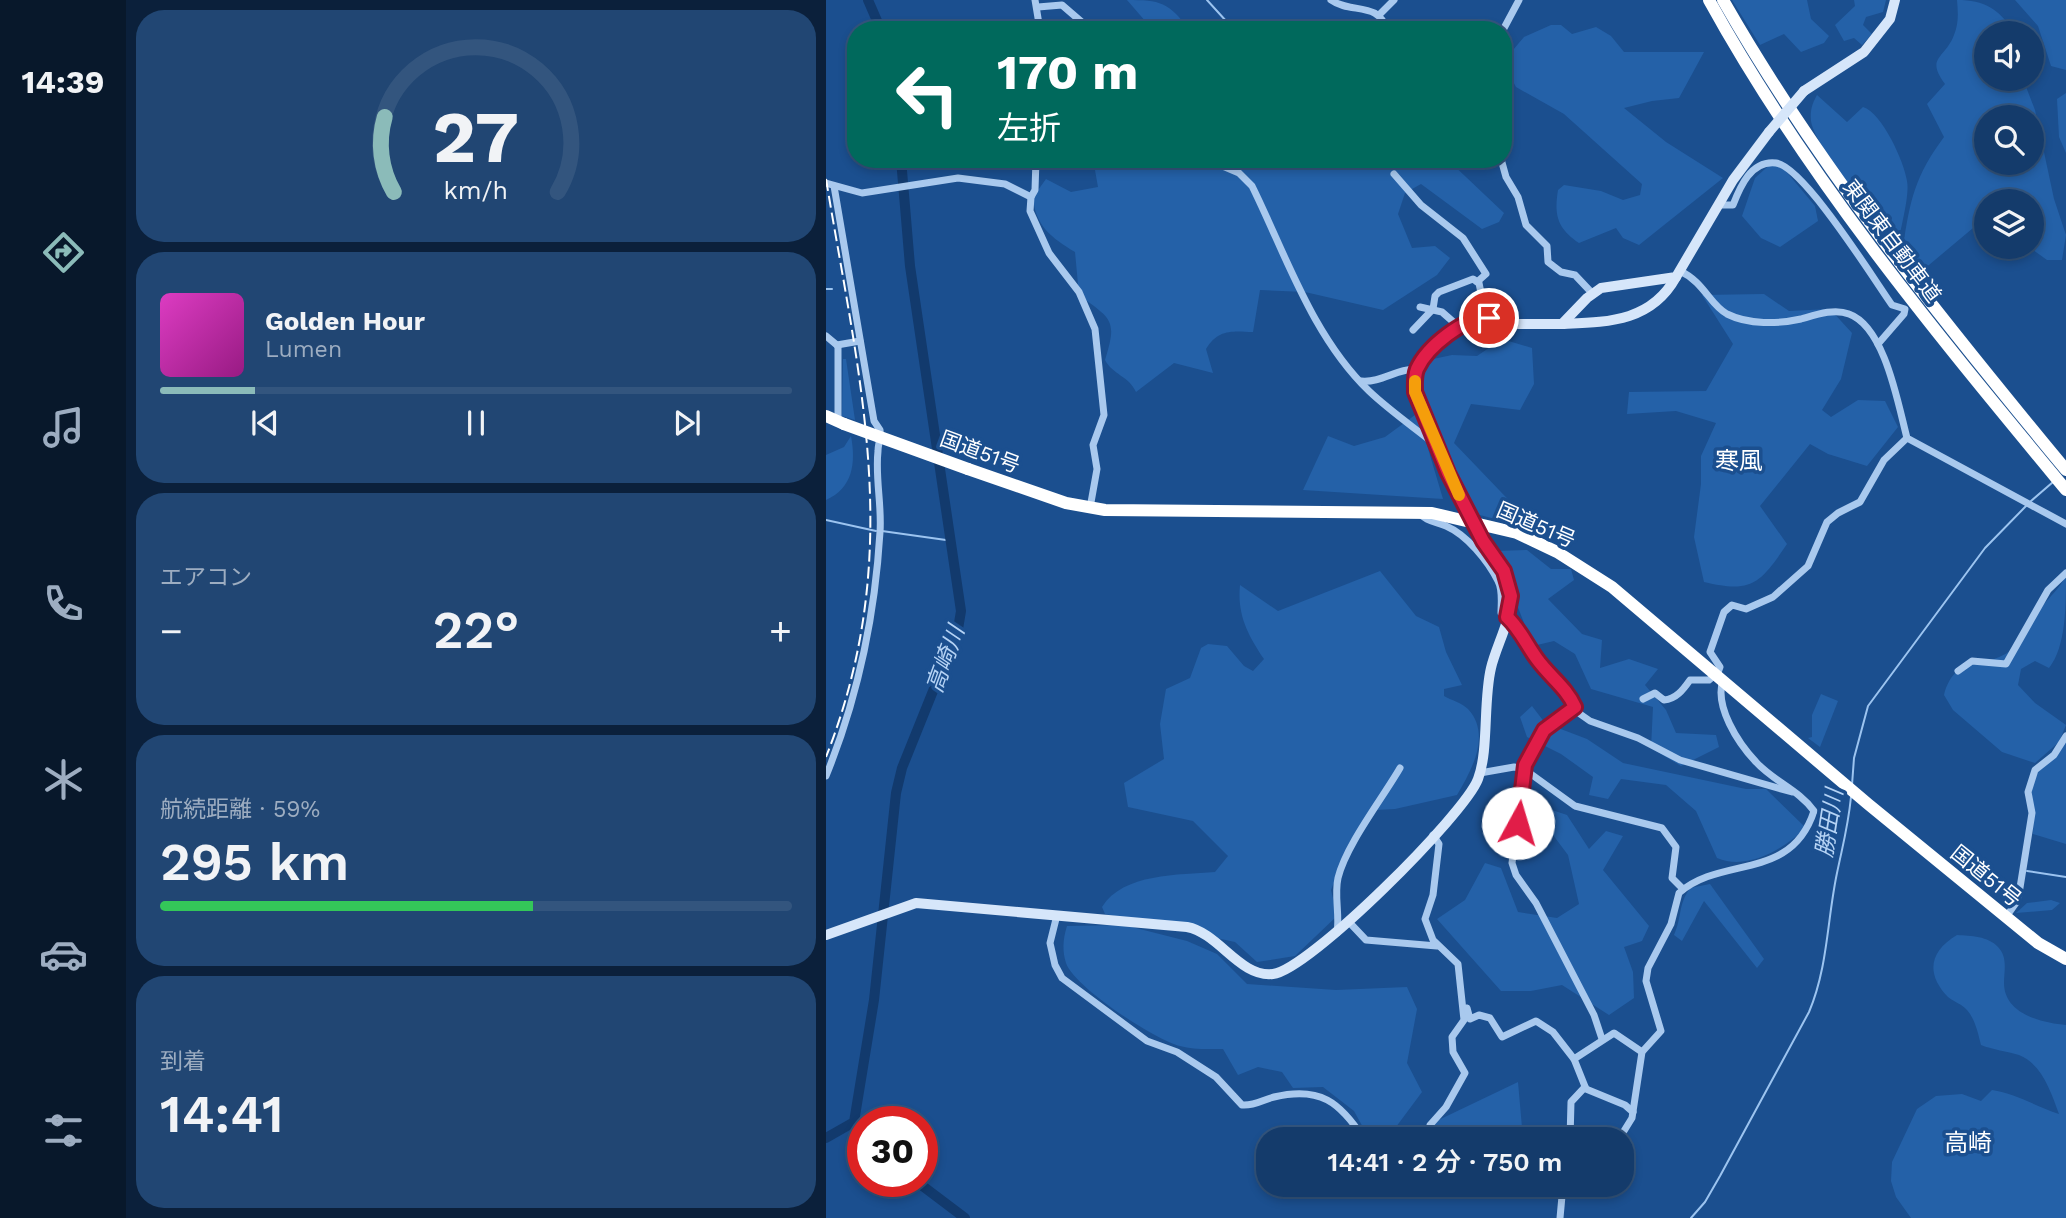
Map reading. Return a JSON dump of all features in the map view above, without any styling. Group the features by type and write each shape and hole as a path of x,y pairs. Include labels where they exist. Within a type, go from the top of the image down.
{"highway":[{"name":"東関東自動車道","path":"1709,0 1792,136 2066,490"},
{"name":"東関東自動車道","path":"1723,0 1790,110 1914,294 2066,470"},
{"name":"国道51号","path":"836,420 968,469 1090,508 1149,511 1418,511 1489,524 1557,552 1612,587 2006,917 2038,943 2066,959"}],"street":[{"path":"1331,0 1344,7 1367,9 1379,15 1382,21"},
{"path":"1379,15 1394,0"},
{"path":"1508,21 1519,0"},
{"path":"826,935 916,903 1057,915 1195,928 1249,968 1268,974 1295,967 1349,922 1468,797 1480,773 1490,671 1511,596 1508,583 1464,505 1437,446 1415,392 1418,369 1458,327 1472,318 1515,324 1614,321 1632,317 1653,306 1678,274 1733,180 1769,132 1804,90 1864,52 1890,19 1895,0"},
{"path":"1037,4 1062,5 1081,21"},
{"path":"1718,205 1733,205 1742,183 1755,168 1775,163 1790,169 1810,187 1892,305 1905,309 1904,314 1878,344"},
{"path":"1036,168 1035,190 1031,197 1030,211 1045,245 1079,292 1095,329 1104,415 1093,445 1097,469 1090,508"},
{"path":"1227,168 1239,173 1252,186 1305,300 1361,381 1437,446"},
{"path":"1504,168 1518,197 1526,225 1547,246 1550,265 1575,275 1592,293"},
{"path":"1394,174 1421,205 1470,246 1486,274 1477,282"},
{"path":"826,776 856,691 874,604 878,554 878,452 881,434 874,421 830,184 862,193 948,178 979,179 1005,184 1031,197"},
{"path":"1562,324 1592,293 1609,286 1678,274 1701,284 1726,314 1772,324 1837,311 1848,313 1864,326 1885,358 1907,438 2066,524"},
{"path":"1413,330 1433,309 1435,296 1439,292 1474,279 1486,318"},
{"path":"1420,307 1448,316 1458,327"},
{"path":"826,336 837,345 840,388 836,420"},
{"path":"837,345 860,341"},
{"path":"1361,381 1376,381 1404,368 1418,369"},
{"path":"1625,1127 1633,1112 1642,1052 1661,1031 1649,995 1648,968 1666,937 1674,906 1683,890 1699,880 1768,860 1791,848 1805,834 1814,811 1796,793 1757,764 1721,707 1720,667 1710,652 1724,612 1732,605 1746,609 1773,597 1808,566 1827,522 1860,502 1884,460 1907,438"},
{"path":"1418,511 1426,520 1446,526 1463,536 1472,546 1498,581 1501,613 1517,626 1547,671 1567,689 1575,707 1590,721 1638,738 1680,761 1796,793"},
{"path":"1958,671 1972,661 2006,664 2048,590 2066,573"},
{"path":"1643,699 1655,693 1668,700 1678,695 1690,680 1709,680 1719,676"},
{"path":"1575,707 1544,730 1524,769 1512,863 1516,875 1536,903 1594,1014 1602,1039"},
{"path":"2006,917 2018,900 2032,813 2028,792 2035,770 2054,755 2066,736"},
{"path":"1480,773 1514,767 1524,769 1575,806 1662,828 1676,847 1672,878 1683,890"},
{"path":"1336,933 1339,912 1337,883 1340,870 1400,768"},
{"path":"1433,835 1439,844 1433,895 1425,919 1437,946 1458,964 1470,1018 1479,1015 1490,1018 1502,1038 1536,1021 1553,1032 1574,1059 1585,1087 1596,1096 1625,1105 1633,1112"},
{"path":"1057,915 1050,943 1051,955 1062,978 1082,996 1108,1010 1147,1041 1177,1052 1216,1077 1242,1105 1290,1094 1323,1097 1345,1112 1356,1127"},
{"path":"1349,922 1366,940 1437,946"},
{"path":"1431,1127 1446,1107 1465,1073 1452,1052 1451,1037 1464,1020 1464,998"},
{"path":"1574,1059 1602,1039 1619,1033 1642,1052"},
{"path":"1570,1127 1571,1102 1585,1087"},
{"path":"1560,1218 1562,1197"}],"shaded area":[{"path":"1127,0 1163,4 1182,21 1145,21"},
{"path":"1732,0 1807,0 1811,19 1829,36 1824,43 1801,52 1784,34 1760,45"},
{"path":"1854,0 1886,0 1883,12 1866,17 1863,25 1872,34 1862,45 1854,38 1844,41 1835,25 1855,6"},
{"path":"1957,0 1990,7 2005,21 1974,21 1974,91 2028,91 2033,105 1974,105 1974,175 2044,175 2044,152 2054,199 2066,235 2062,260 2044,258 2044,189 1974,189 1974,227 1923,270 1903,247 1915,189 1926,164 1944,137 1927,104 1945,84 1939,75 1937,63 1956,31"},
{"path":"2015,0 2066,0 2066,70 2051,66 2044,44 2044,21 2034,21"},
{"path":"1551,25 1561,25 1572,34 1596,27 1611,36 1624,52 1704,52 1679,98 1624,108 1666,142 1723,178 1639,245 1623,238 1616,228 1579,243 1566,232 1559,220 1556,207 1558,190 1564,185 1601,191 1623,200 1640,195 1642,184 1564,114 1516,87 1512,80 1512,54 1524,37"},
{"path":"2066,93 2066,153 2059,137 2057,99"},
{"path":"1817,95 1847,122 1863,107 1870,111 1891,139 1902,162 1908,187 1898,246 1823,149 1811,121"},
{"path":"1776,159 1815,206 1818,221 1780,247 1761,238 1742,216 1755,178"},
{"path":"1095,168 1456,168 1504,213 1499,222 1482,229 1421,184 1405,193 1398,214 1412,248 1435,246 1450,258 1437,275 1383,310 1305,292 1260,290 1253,332 1226,333 1215,338 1206,349 1213,373 1174,363 1136,392 1105,360 1111,328 1105,315 1079,295 1075,252 1046,230 1034,207 1033,197 1046,179 1071,192 1098,187"},
{"path":"1764,294 1789,311 1830,309 1852,333 1841,379 1822,410 1831,417 1858,400 1885,401 1898,427 1867,466 1828,454 1810,444 1760,506 1787,544 1770,568 1754,582 1745,585 1704,582 1694,537 1701,484 1701,456 1716,423 1676,411 1627,414 1629,392 1706,391 1733,344 1702,295"},
{"path":"1502,339 1532,348 1534,384 1520,410 1471,404 1454,443 1524,516 1507,522 1468,512 1414,384 1433,359 1452,355 1477,356"},
{"path":"843,359 846,359 855,420 842,416"},
{"path":"1415,415 1424,435 1443,499 1303,490 1328,436 1354,446 1385,437"},
{"path":"851,436 853,456 847,482 826,500 826,455 844,447"},
{"path":"1527,550 1551,569 1571,569 1574,580 1548,599 1582,634 1602,640 1600,668 1629,659 1658,669 1645,685 1666,710 1676,733 1716,735 1719,747 1681,766 1651,748 1653,707 1591,689 1575,654 1554,641 1533,646 1496,551"},
{"path":"1380,571 1416,616 1439,627 1446,652 1462,685 1444,689 1444,696 1466,707 1475,719 1479,741 1477,753 1457,795 1395,809 1375,810 1342,862 1331,890 1337,916 1295,956 1257,962 1235,942 1105,914 1102,907 1111,896 1123,888 1169,875 1215,872 1228,856 1193,821 1128,807 1124,783 1164,759 1160,724 1166,689 1190,678 1201,648 1208,644 1227,646 1244,666 1253,671 1264,659 1253,642 1242,615 1240,585 1278,611"},
{"path":"2066,575 2064,625 2055,659 2049,668 2035,661 2021,669 2018,685 2035,703 2066,725 2059,742 2035,763 2002,752 1953,710 1944,695 1949,682 1961,669 1997,658 2013,649"},
{"path":"1821,694 1838,701 1820,747 1808,738 1812,737 1812,715"},
{"path":"1532,706 1545,723 1587,739 1623,763 1746,789 1766,789 1806,828 1776,850 1753,860 1741,862 1717,858 1696,811 1666,785 1621,779 1608,799 1589,795 1593,777 1561,754 1527,737 1520,717"},
{"path":"2066,740 2066,844 2033,834 2034,809 2030,790 2038,771"},
{"path":"1549,809 1567,815 1589,849 1606,831 1623,836 1603,870 1649,926 1642,941 1624,947 1633,972 1634,998 1609,1015 1562,985 1531,991 1501,991 1437,919 1465,900 1485,863 1501,868 1518,912 1557,918 1579,904 1568,855 1544,823"},
{"path":"1710,884 1764,959 1757,968 1704,901 1682,941 1674,935 1690,888"},
{"path":"2051,900 2060,903 2052,910 2016,913 2027,903"},
{"path":"1124,925 1187,941 1217,954 1247,984 1336,990 1407,987 1417,1009 1407,1063 1422,1092 1396,1127 1363,1127 1354,1111 1323,1087 1293,1088 1282,1072 1258,1067 1238,1075 1223,1049 1185,1047 1168,1042 1117,1011 1084,985 1066,963 1063,945 1067,926"},
{"path":"1957,935 1984,939 1998,947 2004,960 2006,994 2017,1009 2036,1019 2066,1025 2066,1218 1911,1218 1896,1197 1891,1181 1892,1162 1917,1109 1936,1096 1962,1094 1981,1101 1992,1090 2059,1114 2045,1080 2034,1065 2019,1055 1981,1045 1970,1014 1941,988 1934,971 1936,955"},
{"path":"1518,1082 1522,1127 1419,1127 1426,1126"}],"waterway":[{"name":"高崎川","path":"868,0 877,21"},
{"path":"1207,0 1226,21"},
{"name":"高崎川","path":"826,1138 854,1122 874,1000 896,793 902,768 958,629 961,611 910,266 902,168"},
{"path":"826,289 832,289"},
{"name":"勝田川","path":"2031,501 2053,482"},
{"name":"勝田川","path":"1852,785 1854,758 1868,706 1985,548 2027,505"},
{"path":"826,520 876,531"},
{"path":"882,531 953,541"},
{"name":"勝田川","path":"1691,1218 1705,1202 1720,1176 1809,1012 1824,961 1851,797"},
{"path":"2027,871 2066,877"},
{"path":"937,1197 965,1218"}],"railway":[{"path":"826,179 862,399 869,469 870,539 865,610 850,682 826,757"}],"slow traffic":[{"path":"1415,381 1415,392 1459,495"}],"district":[{"name":"寒風","path":"1739,461"},
{"name":"高崎","path":"1968,1143"}],"route":[{"path":"1489,318 1472,318 1454,329 1423,360 1415,379 1415,392 1448,473 1483,541 1504,571 1511,596 1507,617 1517,626 1537,660 1567,689 1575,707 1544,730 1525,765 1518,823"}]}
